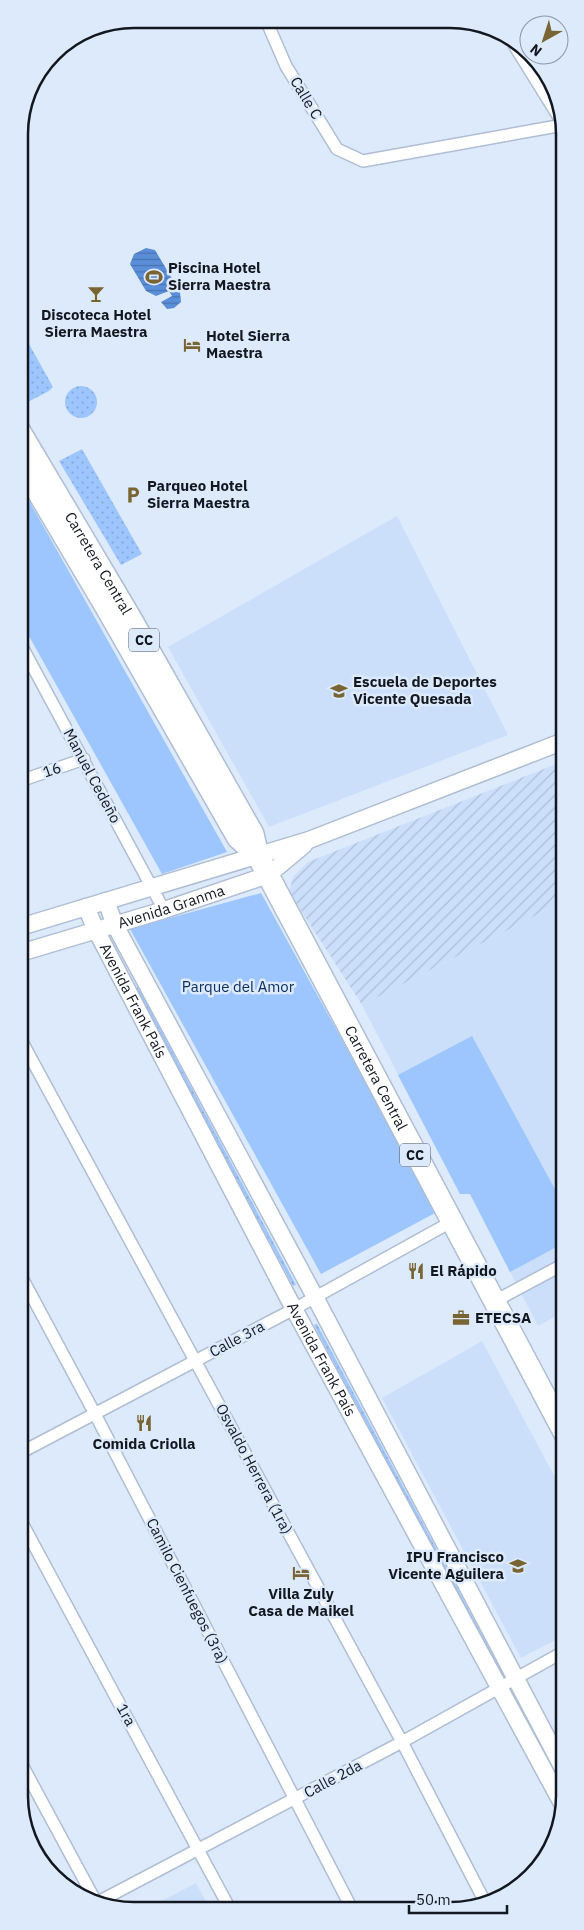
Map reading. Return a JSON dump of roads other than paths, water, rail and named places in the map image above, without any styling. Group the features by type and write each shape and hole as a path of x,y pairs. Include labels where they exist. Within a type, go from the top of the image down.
{"highway":[{"name":"Carretera Central","path":"28,455 130,616 253,834 258,856 556,1417"}],"main road":[{"path":"526,58 551,101"},
{"name":"Avenida Granma","path":"28,925 309,840 556,744"},
{"name":"Avenida Granma","path":"28,951 164,910 268,875 309,840"},
{"name":"Avenida Frank País","path":"106,901 115,924 315,1297 556,1755"},
{"name":"Avenida Frank País","path":"86,907 96,930 294,1309 556,1792"}],"street":[{"name":"Calle C","path":"269,28 286,66 337,149 363,161 556,126"},
{"name":"Manuel Cedeño","path":"28,668 84,759 164,910"},
{"name":"16","path":"28,777 84,759"},
{"name":"Osvaldo Herrera (1ra)","path":"28,1053 402,1742 483,1898"},
{"name":"Calle 3ra","path":"28,1449 294,1309 451,1222"},
{"path":"496,1301 556,1268"},
{"name":"Camilo Cienfuegos (3ra)","path":"28,1289 348,1902"},
{"name":"1ra","path":"28,1536 226,1902"},
{"name":"Calle 2da","path":"103,1898 199,1850 402,1742 556,1656"},
{"path":"28,1776 92,1894"}],"place":[{"name":"Piscina Hotel Sierra Maestra","path":"154,277"},
{"name":"Discoteca Hotel Sierra Maestra","path":"96,294"},
{"name":"Hotel Sierra Maestra","path":"192,345"},
{"name":"Parqueo Hotel Sierra Maestra","path":"133,495"},
{"name":"Escuela de Deportes Vicente Quesada","path":"339,691"},
{"name":"El Rápido","path":"416,1271"},
{"name":"ETECSA","path":"461,1318"},
{"name":"Comida Criolla","path":"144,1423"},
{"name":"IPU Francisco Vicente Aguilera","path":"518,1566"},
{"name":"Villa Zuly Casa de Maikel","path":"301,1573"}],"park label":[{"name":"Parque del Amor","path":"238,987"}]}
